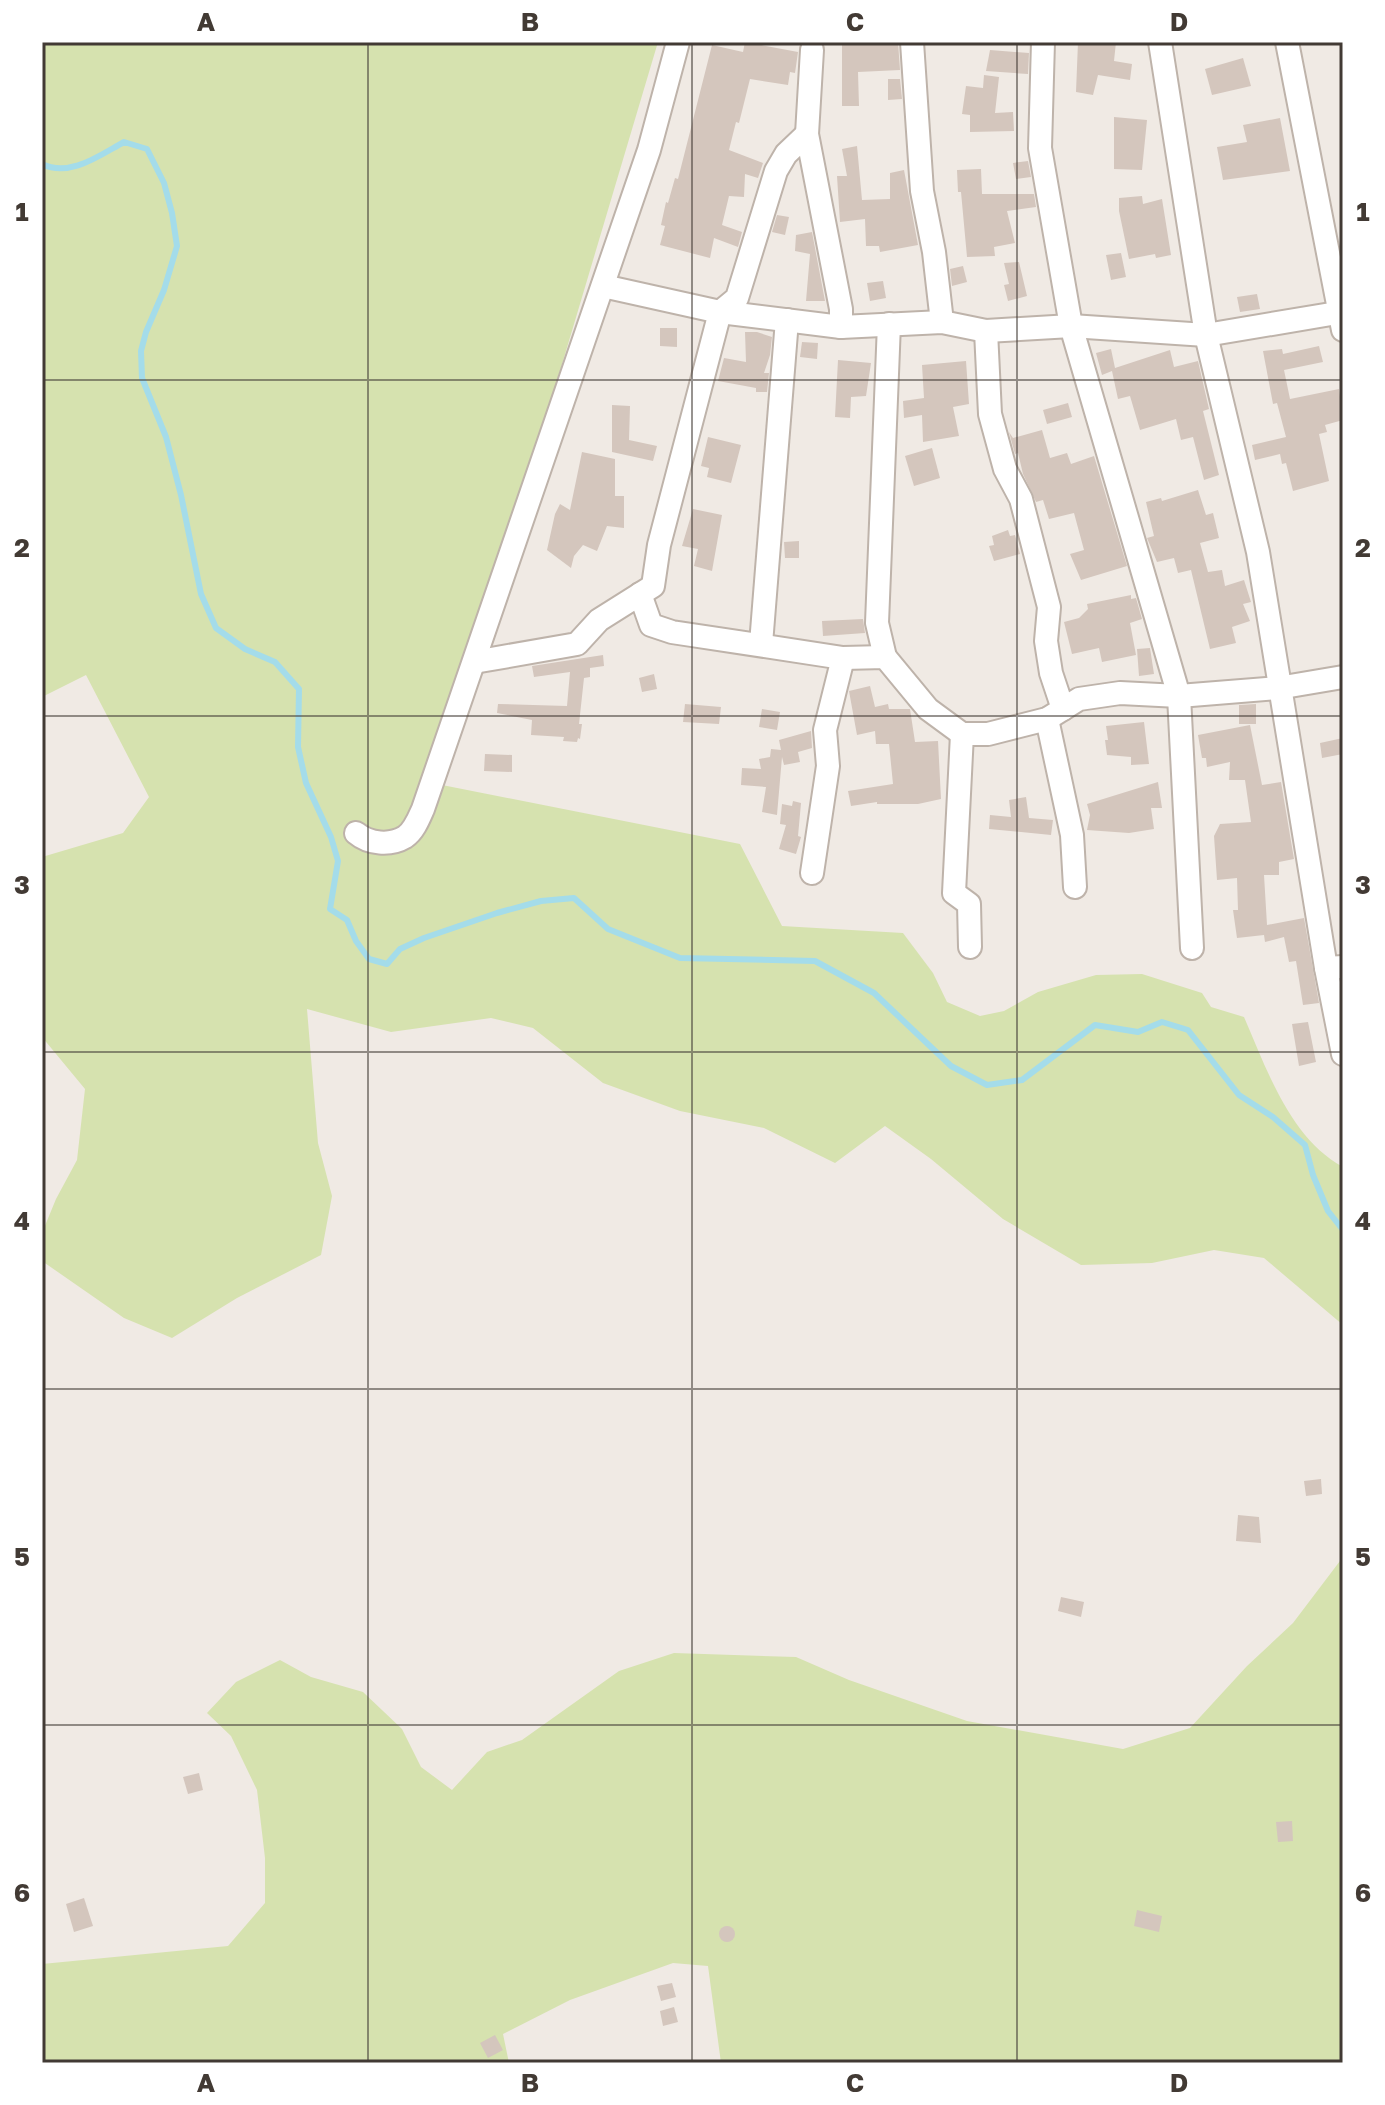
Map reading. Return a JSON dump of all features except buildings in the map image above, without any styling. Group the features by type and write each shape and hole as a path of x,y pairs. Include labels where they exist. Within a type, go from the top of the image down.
{"street":[{"path":"356,833 365,841 377,843 406,837 416,825 649,150 678,42"},
{"path":"912,42 922,191 934,252 942,322"},
{"path":"1043,42 1040,148 1071,326 1179,696 1192,948"},
{"path":"1160,42 1206,335 1258,552 1278,688 1335,967 1343,1054"},
{"path":"603,286 720,312 841,327 942,322 986,331 1071,326 1206,335 1342,318 1287,42"},
{"path":"812,50 807,134 841,309 841,327"},
{"path":"474,662 577,644 599,620 653,586 659,545 720,312 737,298 776,171 786,154 807,134"},
{"path":"761,644 787,320"},
{"path":"889,324 877,623 885,657 928,709 962,734 988,734 1055,714 1079,699 1120,693 1179,696 1278,688 1343,677"},
{"path":"986,331 990,414 1005,469 1021,499 1049,607 1046,641 1072,835 1075,887"},
{"path":"640,594 651,625 672,632 843,658 885,657"},
{"path":"812,873 828,766 825,730 843,658"},
{"path":"962,734 954,893 969,904 970,947"}],"green space":[{"path":"42,42 658,42 437,784 740,844 782,926 903,933 933,973 947,1002 980,1016 1004,1011 1038,992 1096,975 1142,974 1202,993 1211,1007 1244,1017 1271,1080 1294,1121 1308,1139 1343,1167 1343,1325 1264,1258 1214,1250 1152,1263 1081,1265 1003,1219 931,1159 885,1126 835,1163 764,1128 680,1111 603,1083 533,1028 491,1018 391,1032 307,1009 318,1143 332,1196 321,1255 237,1298 172,1338 124,1318 42,1261 42,1233 77,1160 85,1089 42,1037 42,857 123,833 149,797 86,675 42,697"},
{"path":"1343,1557 1343,2063 721,2063 708,1966 673,1963 570,2000 503,2034 509,2063 42,2063 42,1964 228,1946 265,1903 265,1858 257,1790 231,1736 207,1713 236,1682 280,1660 311,1677 363,1692 402,1729 421,1767 452,1790 487,1752 522,1740 619,1671 674,1653 796,1657 849,1680 967,1721 1123,1749 1190,1728 1247,1666 1293,1623"}],"waterway":[{"path":"42,164 53,168 74,167 124,142 147,149 164,183 177,246 164,290 146,332 141,351 142,378 166,437 201,594 216,628 245,649 275,662 299,689 298,747 306,783 331,837 338,861 330,909 347,920 356,941 369,959 387,964 400,949 424,938 541,901 574,898 608,929 680,958 815,961 874,993 951,1066 987,1085 1022,1080 1095,1025 1138,1032 1162,1022 1188,1030 1239,1095 1273,1117 1305,1145 1328,1211 1343,1230"}]}
